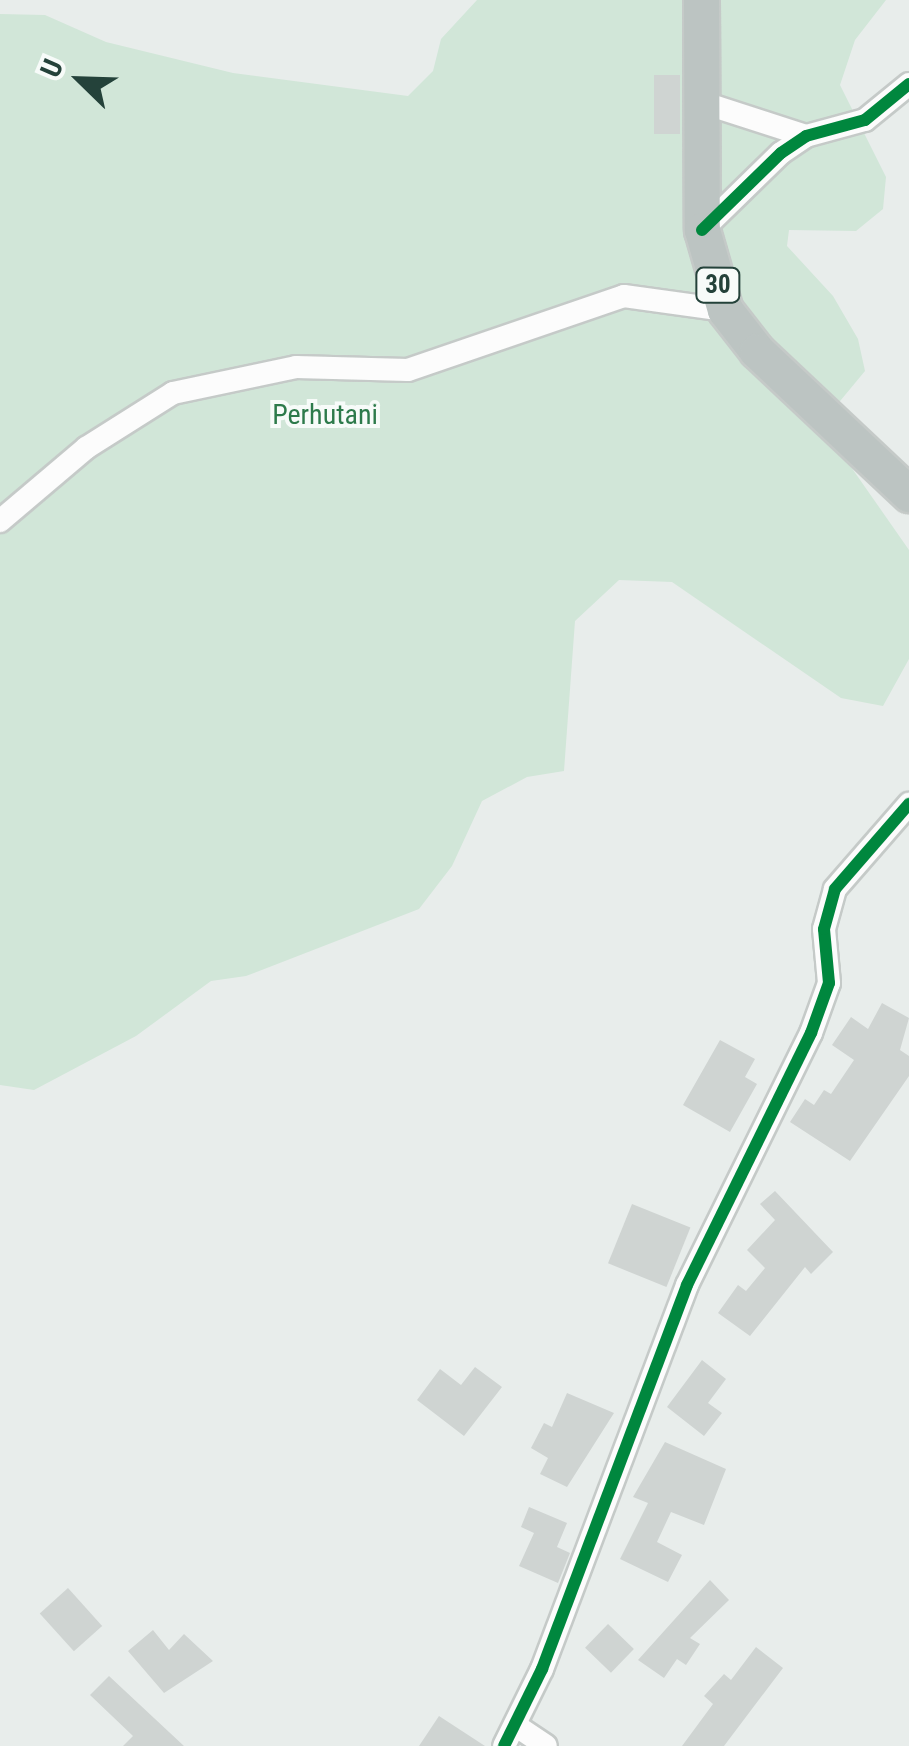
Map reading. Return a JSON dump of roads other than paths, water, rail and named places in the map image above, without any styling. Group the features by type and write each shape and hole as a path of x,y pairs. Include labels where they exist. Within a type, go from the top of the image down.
{"highway":[{"name":"30","path":"702,0 702,230 725,310 757,351 909,494"}],"street":[{"path":"702,230 748,178 806,136 865,120 909,84"},
{"path":"704,103 806,136"},
{"path":"0,521 86,448 173,393 296,367 408,370 624,296 725,310"},
{"path":"546,1746 510,1736 687,1285 811,1033 829,983 824,929 835,889 909,804"}],"park label":[{"name":"Perhutani","path":"325,415"}]}
